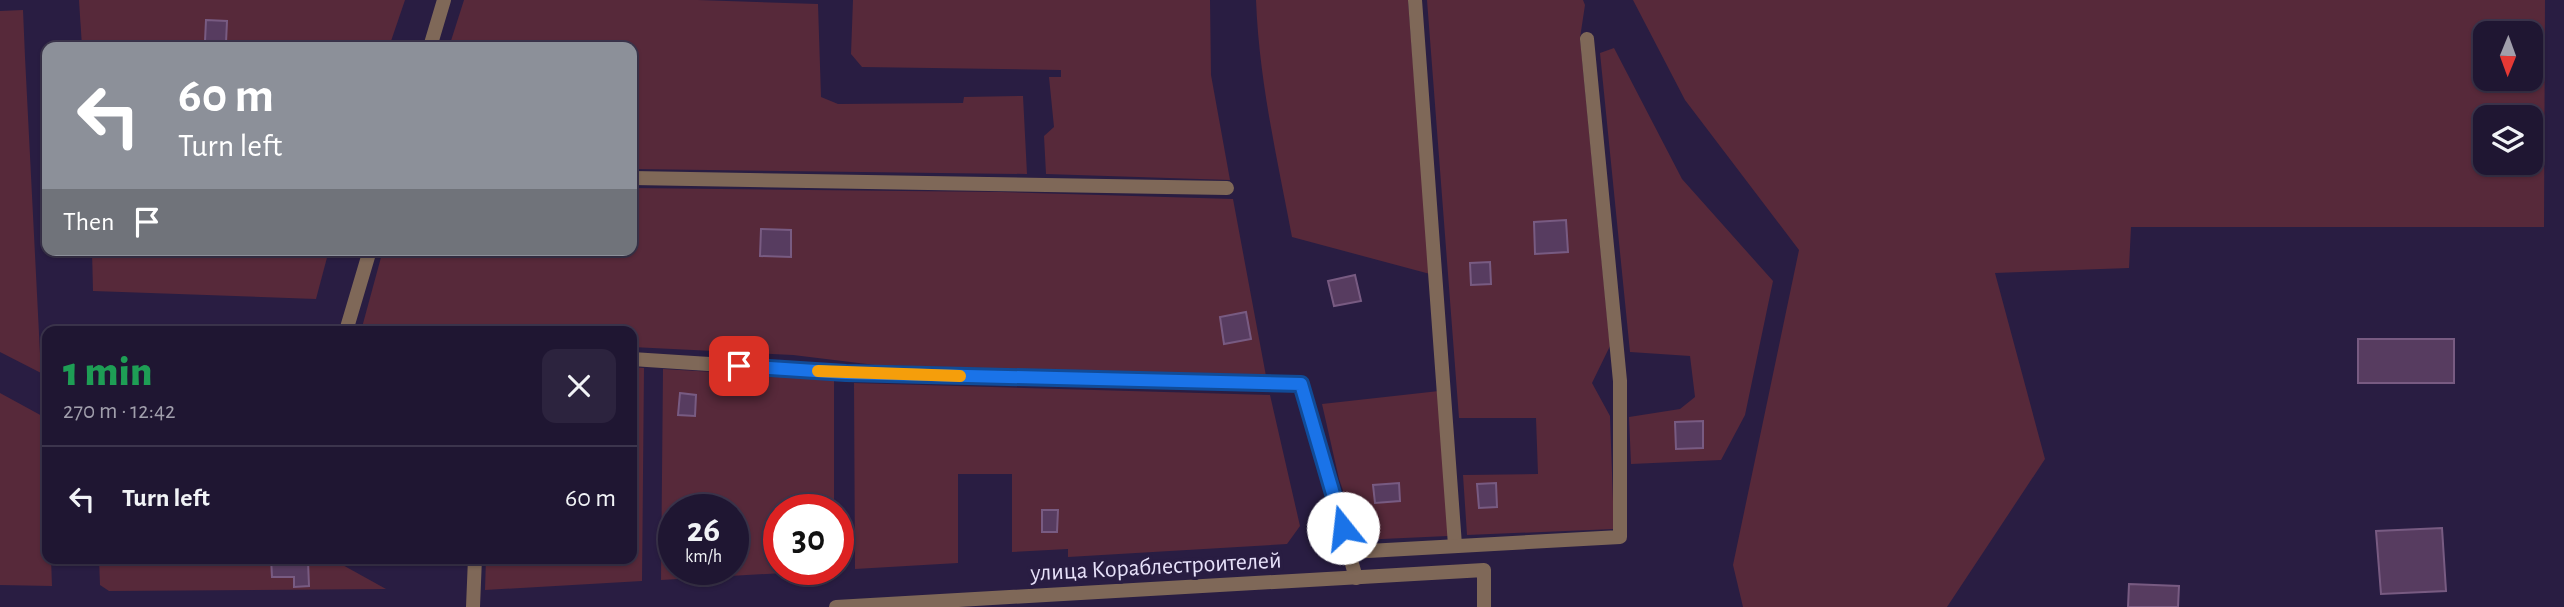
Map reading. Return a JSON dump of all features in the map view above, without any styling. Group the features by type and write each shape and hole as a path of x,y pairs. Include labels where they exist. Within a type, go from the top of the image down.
{"street":[{"path":"431,42 444,0"},
{"path":"1415,0 1455,545"},
{"path":"1350,552 1620,537 1620,381 1587,39"},
{"path":"637,178 1227,188"},
{"path":"347,326 368,256"},
{"path":"637,359 846,373 1301,384 1356,578"},
{"path":"473,607 475,564"},
{"name":"улица Кораблестроителей","path":"836,607 1484,570 1484,607"}],"shaded area":[{"path":"79,0 405,0 391,42 82,42"},
{"path":"464,0 698,0 818,4 821,97 838,104 963,103 964,97 1023,96 1027,174 637,169 637,42 451,42"},
{"path":"853,0 1210,0 1211,75 1230,180 1046,174 1044,136 1054,127 1049,77 1061,77 1061,70 862,67 851,54"},
{"path":"1256,0 1408,0 1430,274 1292,237 1265,89"},
{"path":"1427,0 1583,0 1585,5 1580,38 1610,346 1592,383 1610,416 1614,529 1467,535 1463,475 1538,474 1536,418 1459,418"},
{"path":"1633,0 2545,0 2544,227 2131,227 2129,268 1995,273 2045,459 1947,607 1743,607 1733,565 1799,250 1685,100"},
{"path":"23,10 41,373 0,352 0,11"},
{"path":"1614,48 1682,179 1773,281 1745,415 1721,460 1631,464 1629,417 1680,409 1695,397 1690,356 1630,352 1600,53"},
{"path":"637,188 1001,192 1233,199 1266,376 875,365 793,355 637,347 637,326 362,326 381,256 637,256"},
{"path":"92,256 327,256 316,299 93,291"},
{"path":"637,367 644,368 642,581 485,590 486,564 637,564"},
{"path":"663,369 834,379 834,494 763,494 763,574 749,575 749,494 662,494"},
{"path":"854,383 1270,395 1300,526 1287,544 1068,557 1068,549 1012,552 1012,474 958,474 958,563 855,569"},
{"path":"1439,391 1448,536 1360,540 1339,479 1322,404"},
{"path":"0,393 42,416 42,564 51,564 52,586 0,585"},
{"path":"99,564 341,564 386,589 109,591 100,585"}],"building":[{"path":"206,20 227,21 226,42 205,41"},
{"path":"1566,220 1568,252 1535,254 1534,222"},
{"path":"761,229 791,230 791,257 760,256"},
{"path":"1490,262 1491,284 1471,285 1470,263"},
{"path":"1355,275 1361,301 1334,306 1328,281"},
{"path":"1246,312 1251,339 1224,344 1220,317"},
{"path":"2358,339 2454,339 2454,383 2358,383"},
{"path":"680,393 696,395 695,416 678,415"},
{"path":"1703,421 1703,448 1676,449 1675,422"},
{"path":"1399,483 1400,501 1375,503 1373,485"},
{"path":"1496,483 1497,507 1479,508 1477,484"},
{"path":"1042,510 1058,510 1057,532 1042,532"},
{"path":"2442,528 2446,591 2381,594 2376,531"},
{"path":"271,564 308,564 309,586 294,587 294,577 272,577"},
{"path":"2129,584 2179,586 2178,607 2128,607"}],"slow traffic":[{"path":"818,371 960,376"}],"route":[{"path":"739,366 846,373 1301,384 1343,528"}]}
